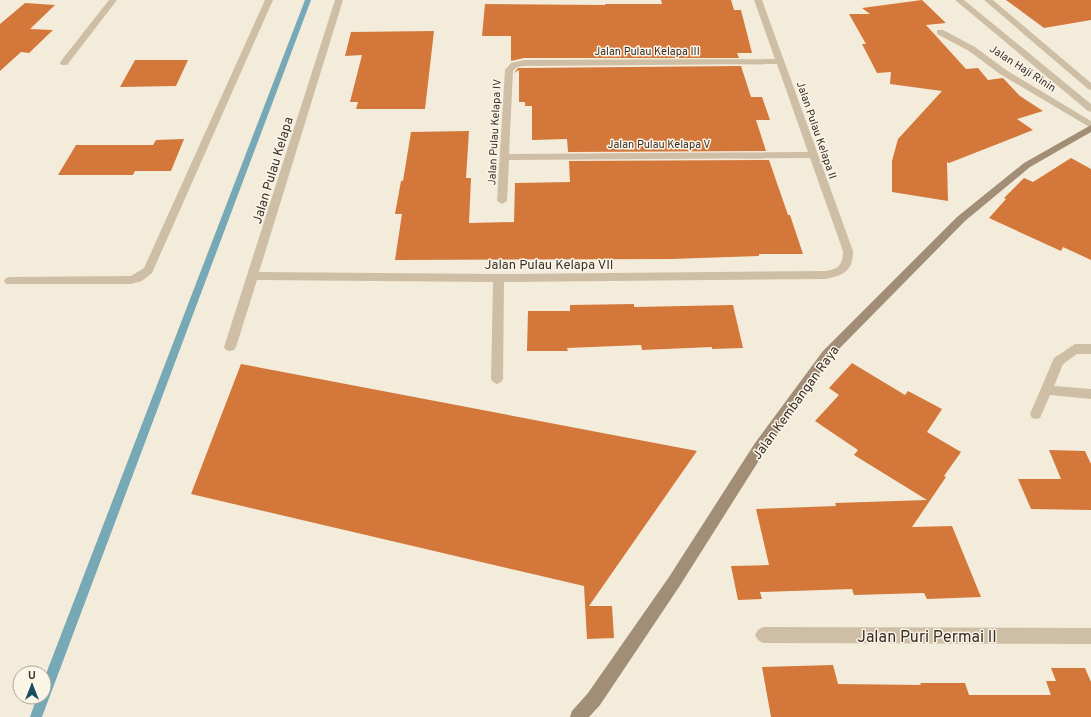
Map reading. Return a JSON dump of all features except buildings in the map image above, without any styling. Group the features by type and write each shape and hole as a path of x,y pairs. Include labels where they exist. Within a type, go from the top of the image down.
{"street":[{"path":"64,63 113,0"},
{"path":"10,281 131,280 138,278 148,270 269,0"},
{"name":"Jalan Pulau Kelapa","path":"230,347 339,0"},
{"name":"Jalan Pulau Kelapa II","path":"758,0 848,251 848,261 844,269"},
{"path":"959,0 1091,109"},
{"path":"988,0 1091,87"},
{"name":"Jalan Haji Rinin","path":"940,32 972,49 1003,72 1091,125"},
{"name":"Jalan Pulau Kelapa III","path":"514,65 524,63 781,61"},
{"name":"Jalan Pulau Kelapa IV","path":"502,202 509,70 514,65"},
{"name":"Jalan Kembangan Raya","path":"578,717 594,699 617,666 674,582 760,447 827,354 961,219 1028,165 1091,128"},
{"name":"Jalan Pulau Kelapa V","path":"505,157 813,155"},
{"name":"Jalan Pulau Kelapa VII","path":"253,276 499,278 826,275 837,273 844,269"},
{"path":"497,379 499,278"},
{"path":"1036,414 1058,361 1075,349 1091,349"},
{"path":"1046,390 1091,394"},
{"name":"Jalan Puri Permai II","path":"764,636 1091,636"}],"waterway":[{"path":"52,674 308,0"},
{"path":"36,717 40,705"}]}
